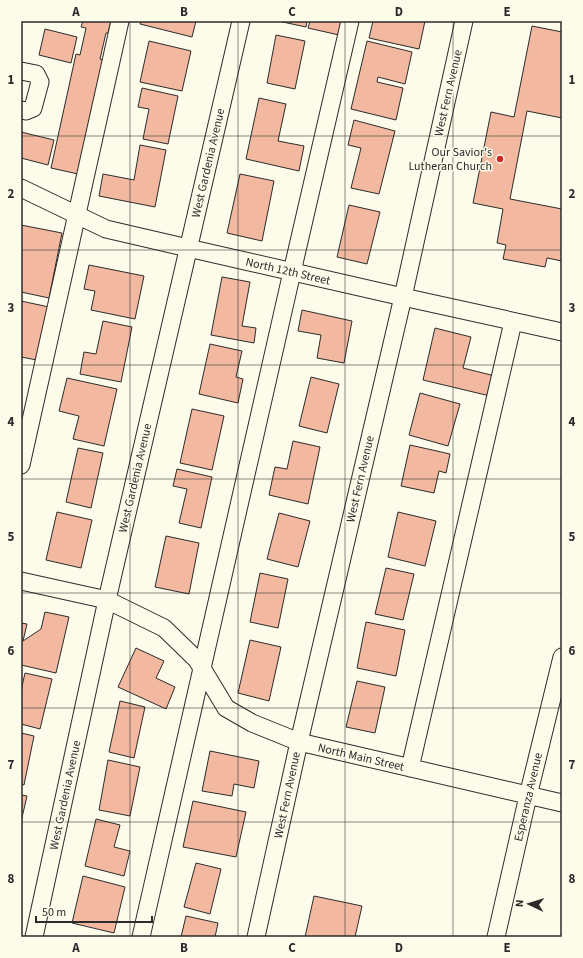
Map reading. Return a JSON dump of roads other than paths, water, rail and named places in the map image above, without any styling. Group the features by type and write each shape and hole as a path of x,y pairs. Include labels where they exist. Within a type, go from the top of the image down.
{"street":[{"path":"21,465 120,21"},
{"name":"West Gardenia Avenue","path":"34,937 107,600 241,21"},
{"path":"141,937 350,21"},
{"name":"West Fern Avenue","path":"256,937 299,742 464,21"},
{"path":"21,71 36,74 40,82 33,108 26,111 21,110"},
{"name":"North 12th Street","path":"21,188 106,229 562,332"},
{"path":"410,768 514,322"},
{"name":"North Main Street","path":"21,581 107,600 164,628 197,660 226,708 252,723 299,742 562,803"},
{"name":"Esperanza Avenue","path":"496,937 528,796 562,657"}],"place":[{"name":"Our Savior's Lutheran Church","path":"500,159"}]}
